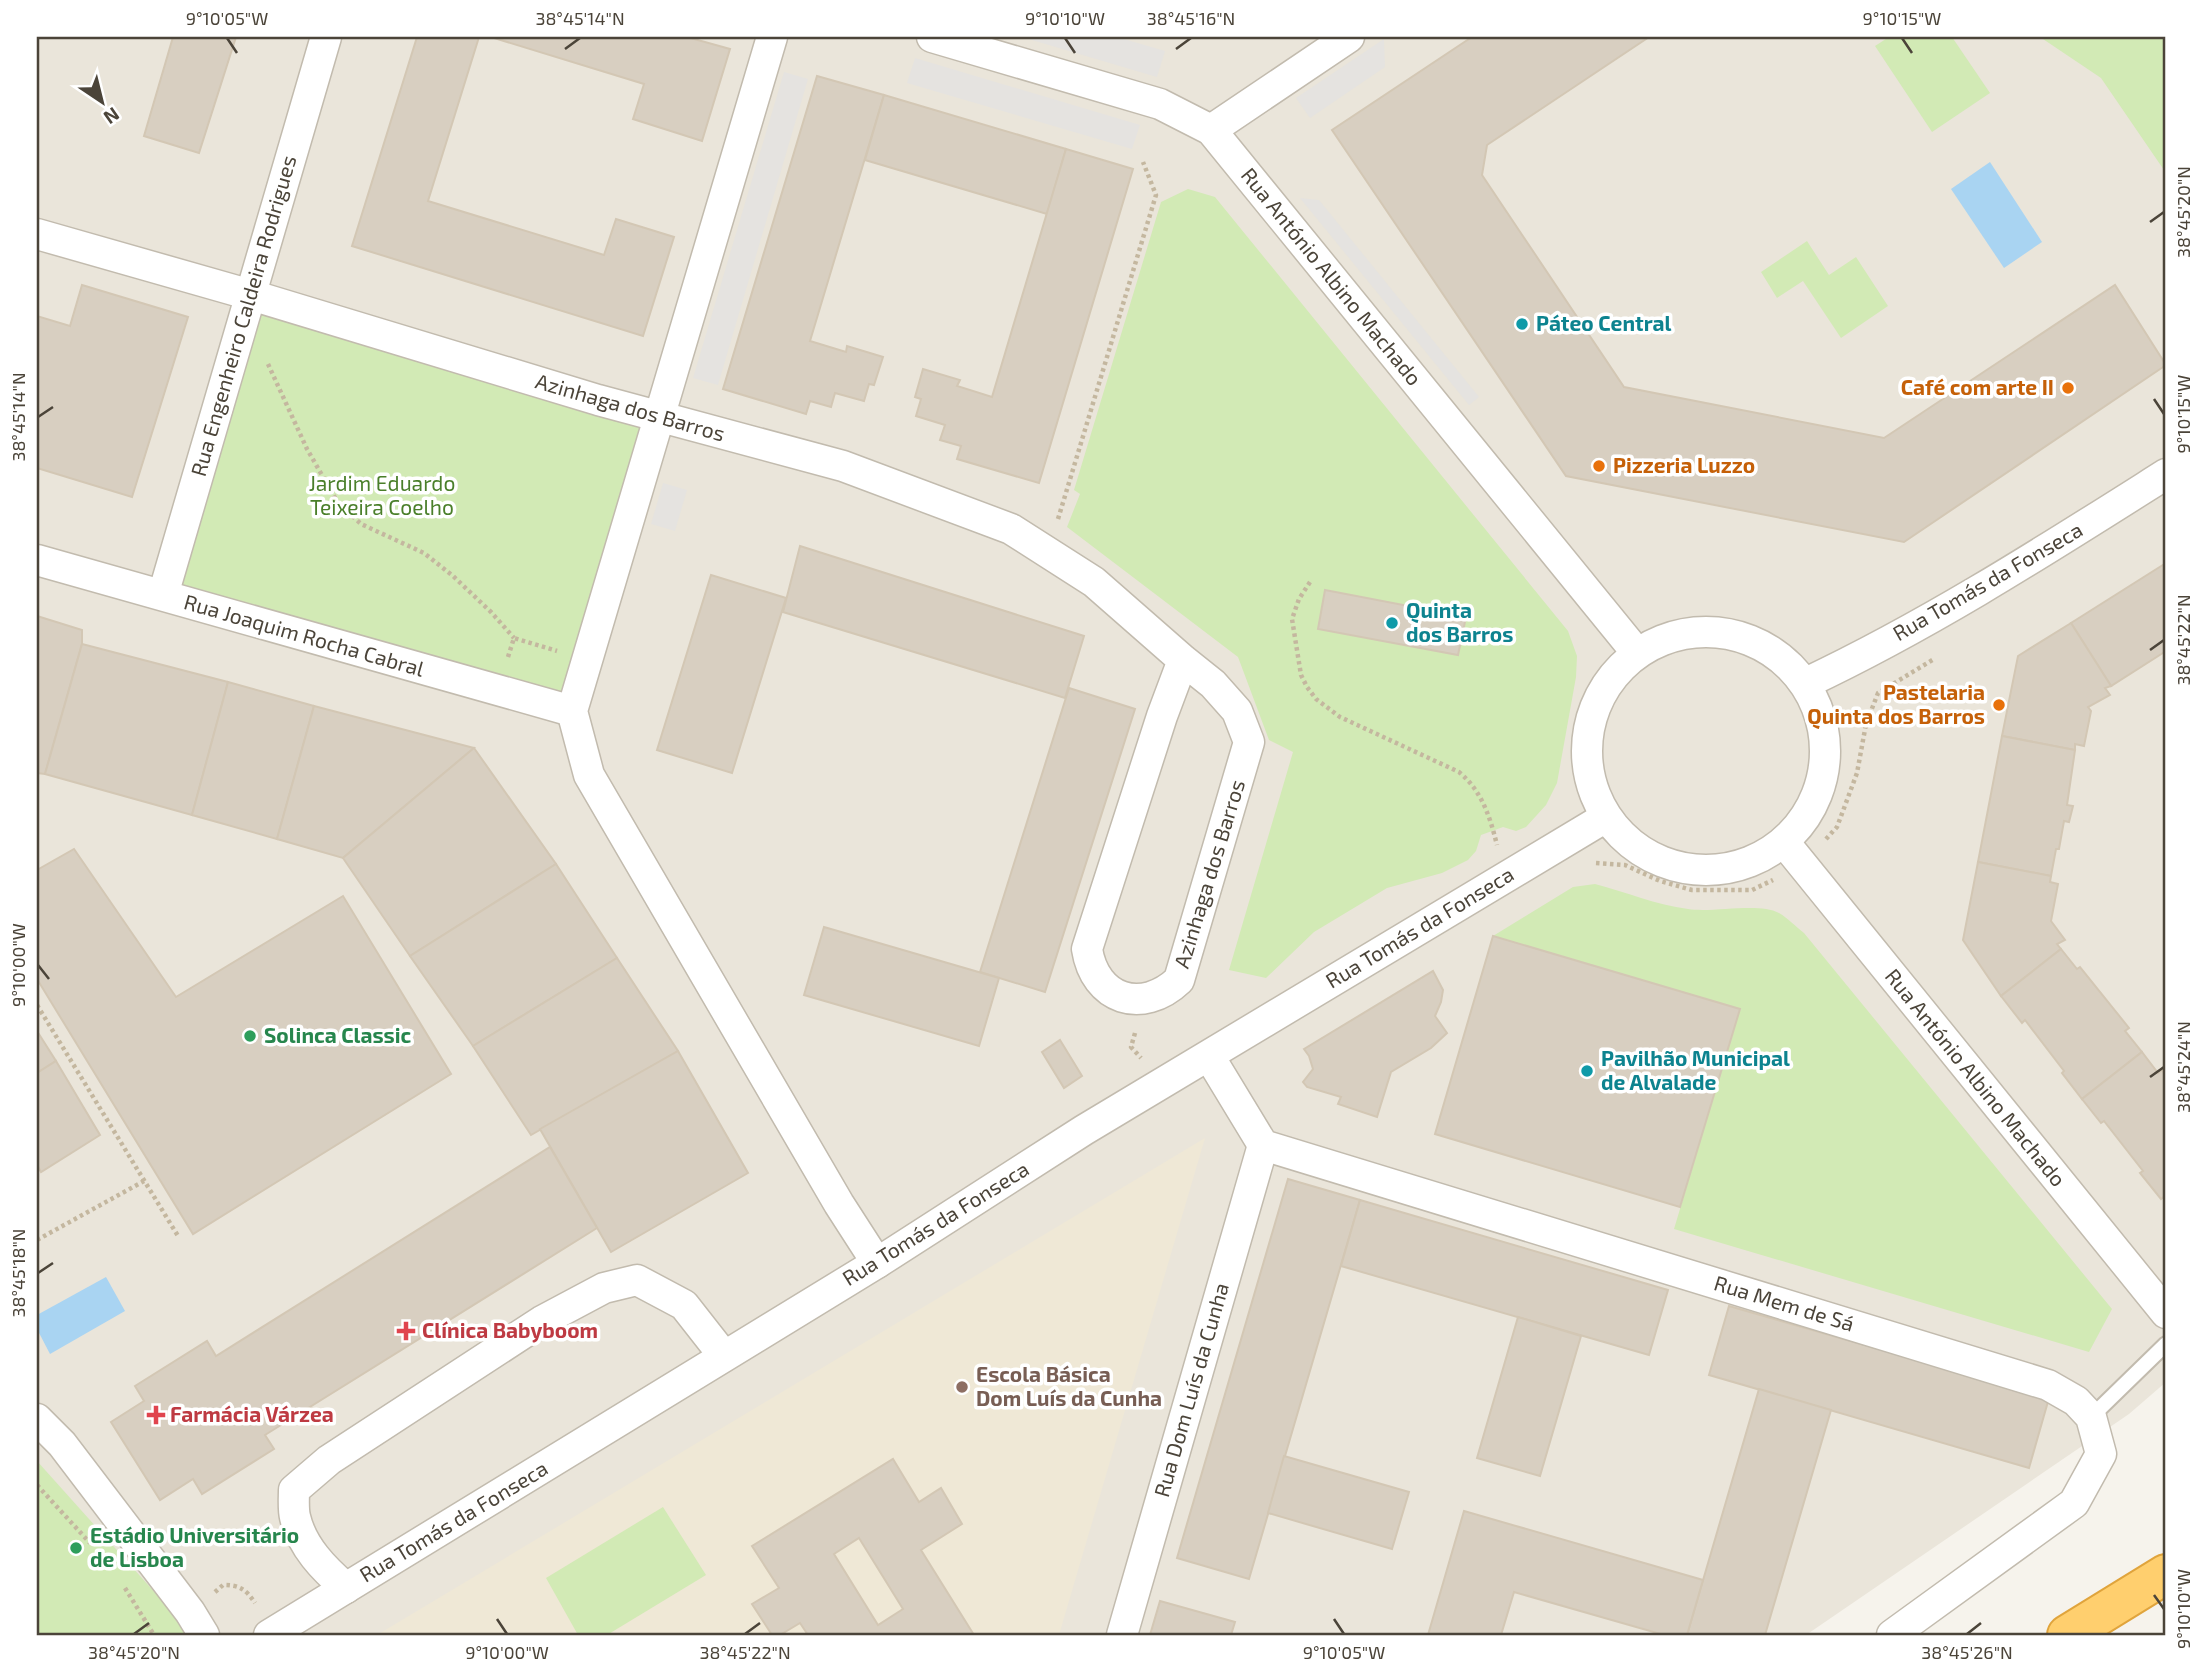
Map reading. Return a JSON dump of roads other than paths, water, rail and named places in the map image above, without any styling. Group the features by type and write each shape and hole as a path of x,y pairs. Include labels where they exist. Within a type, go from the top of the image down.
{"highway":[{"path":"2067,1635 2166,1574"}],"street":[{"name":"Rua Engenheiro Caldeira Rodrigues","path":"163,595 326,37"},
{"path":"772,37 572,711 589,775 839,1204 877,1263"},
{"name":"Rua António Albino Machado","path":"932,37 1160,104 1211,130 1637,653"},
{"path":"1211,130 1349,37"},
{"name":"Azinhaga dos Barros","path":"37,234 661,418 843,466 1011,529 1094,582 1213,684 1237,711 1250,742 1179,979 1158,995 1133,999 1120,996 1101,983 1090,963 1087,949 1162,716 1183,660"},
{"name":"Rua Tomás da Fonseca","path":"1805,683 1855,660 2027,561 2166,474"},
{"name":"Rua Joaquim Rocha Cabral","path":"37,560 572,711"},
{"path":"1696,631 1728,633 1758,643 1775,654 1805,683 1821,715 1826,750 1821,784 1793,854 1709,871 1669,865 1633,846 1606,817 1591,783 1586,747 1593,711 1610,679 1637,653 1665,639 1696,631"},
{"name":"Rua Tomás da Fonseca","path":"269,1635 877,1263 1084,1130 1606,817"},
{"name":"Rua António Albino Machado","path":"1793,854 2166,1313"},
{"path":"1209,1056 1263,1145"},
{"name":"Rua Mem de Sá","path":"1263,1145 2048,1385 2076,1401 2091,1417"},
{"name":"Rua Dom Luís da Cunha","path":"1122,1635 1263,1145"},
{"path":"346,1588 309,1550 295,1517 294,1490 329,1461 542,1321 604,1288 637,1280 684,1305 724,1356"},
{"path":"1892,1635 2074,1503 2101,1454 2091,1417"},
{"path":"37,1419 62,1444 190,1612 204,1635"}],"lane":[{"path":"2091,1417 2166,1344"}],"water":[{"path":"1990,162 2042,242 2004,268 1951,189"},
{"path":"106,1277 125,1311 50,1354 37,1329 37,1315"}],"place":[{"name":"Páteo Central","path":"1522,324"},
{"name":"Café com arte II","path":"2068,388"},
{"name":"Pizzeria Luzzo","path":"1599,466"},
{"name":"Quinta dos Barros","path":"1392,623"},
{"name":"Pastelaria Quinta dos Barros","path":"1999,705"},
{"name":"Solinca Classic","path":"250,1036"},
{"name":"Pavilhão Municipal de Alvalade","path":"1587,1071"},
{"name":"Clínica Babyboom","path":"406,1331"},
{"name":"Escola Básica Dom Luís da Cunha","path":"962,1387"},
{"name":"Farmácia Várzea","path":"156,1415"},
{"name":"Estádio Universitário de Lisboa","path":"76,1548"}],"park label":[{"name":"Jardim Eduardo Teixeira Coelho","path":"382,496"}]}
